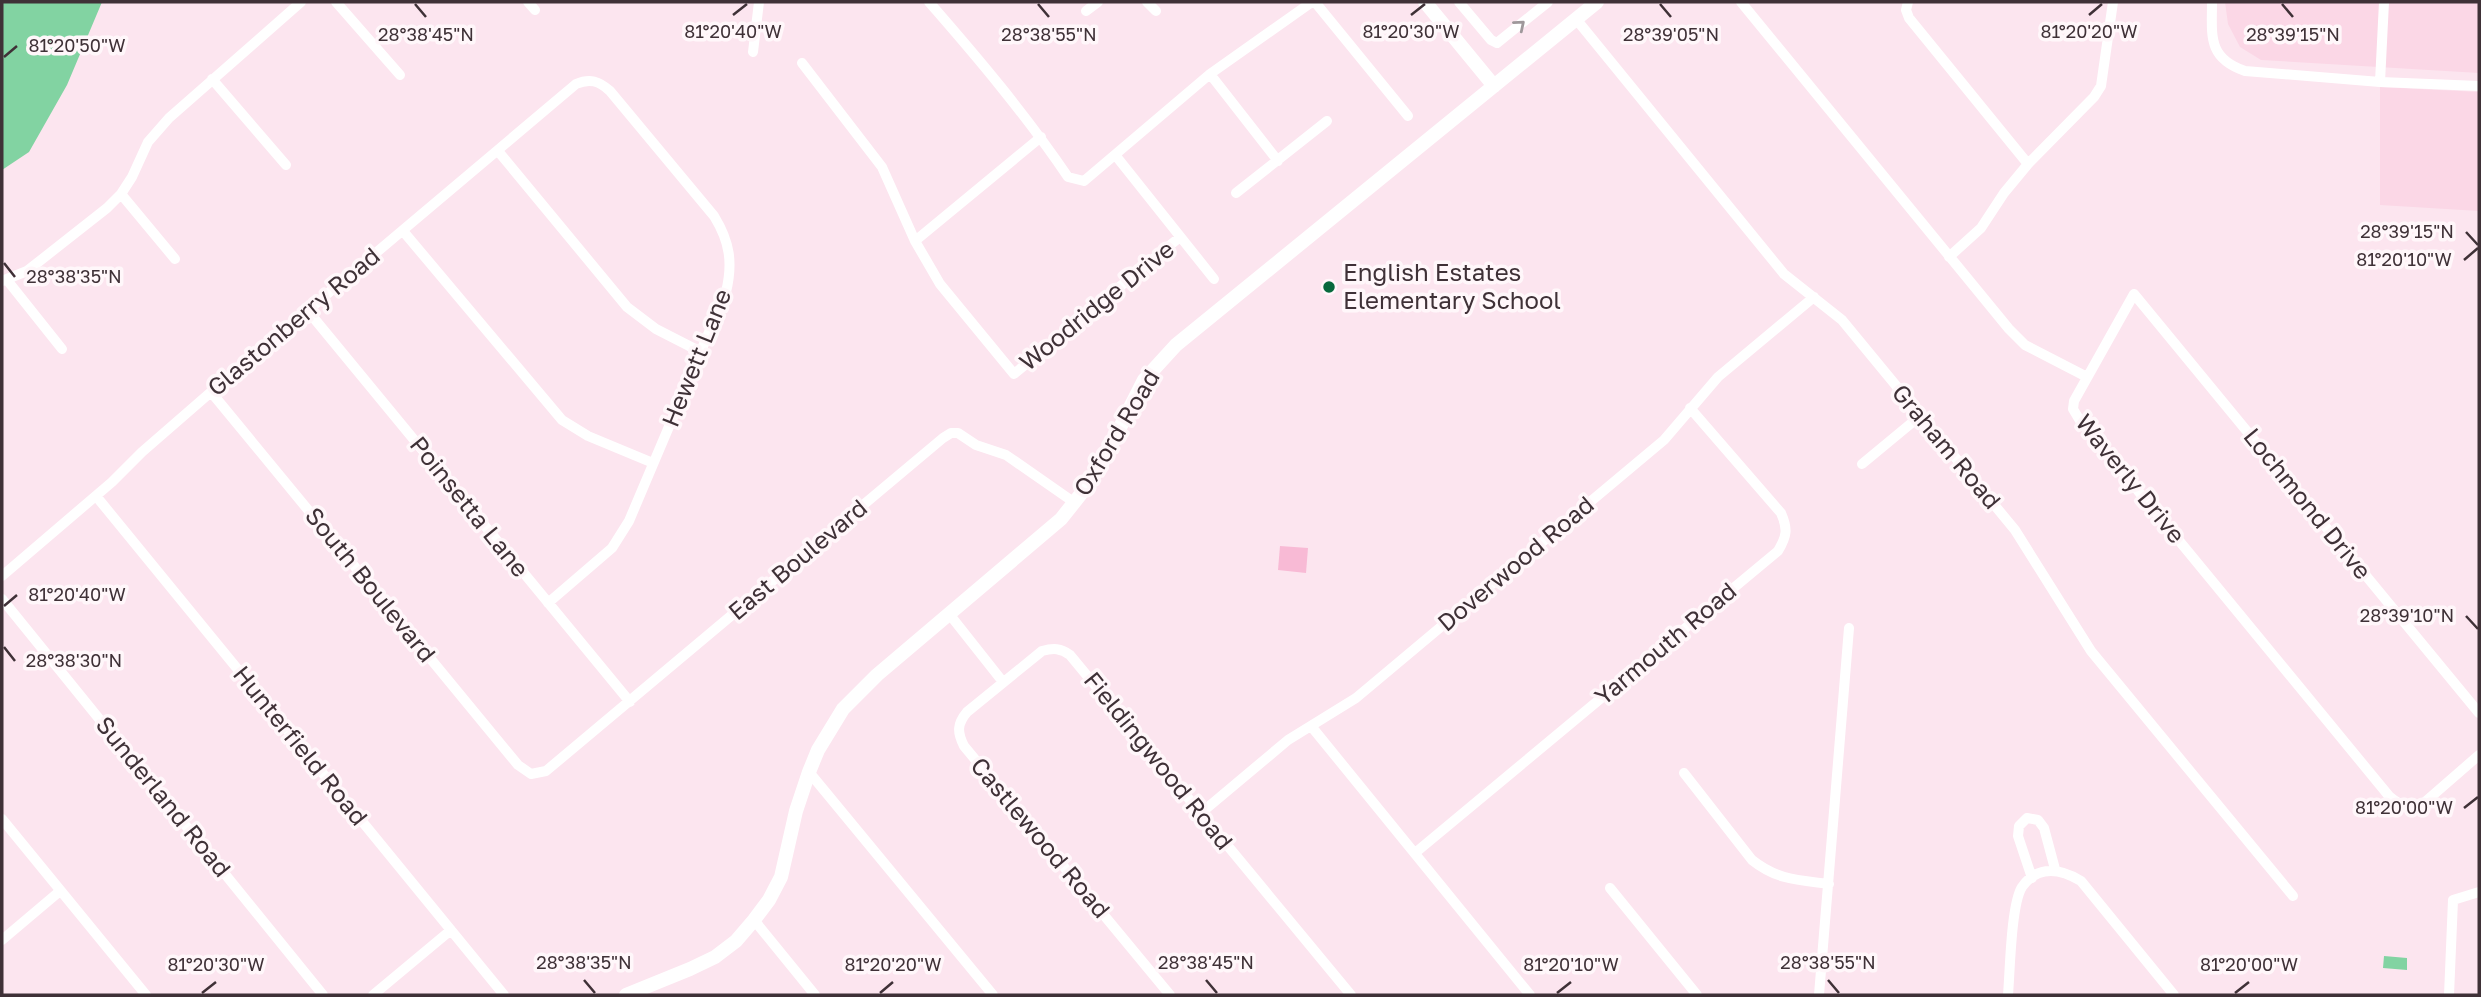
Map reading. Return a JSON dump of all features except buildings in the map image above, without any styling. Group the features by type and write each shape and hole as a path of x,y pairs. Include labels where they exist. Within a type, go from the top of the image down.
{"street":[{"path":"62,349 4,280 26,271 107,208 121,194 132,177 148,142 169,118 301,2"},
{"path":"336,2 400,75"},
{"path":"753,52 759,2"},
{"path":"929,2 998,81 1068,177 1084,181 1210,74 1313,2 1408,116"},
{"path":"1086,11 1098,2"},
{"path":"1147,2 1156,11"},
{"path":"1425,2 1494,86"},
{"path":"1459,2 1491,40 1497,43 1548,2"},
{"name":"Oxford Road","path":"632,994 715,957 736,940 754,920 781,877 796,811 809,772 843,709 877,676 1044,535 1075,503 1102,463 1136,393 1159,362 1176,345 1597,2"},
{"name":"Waverly Drive","path":"1741,2 2009,329 2025,345 2087,377 2074,401 2073,409 2079,419 2389,796 2406,807 2415,807 2425,802 2479,755"},
{"path":"1908,2 1906,10 1909,18 2028,164"},
{"path":"1949,257 1981,228 2004,193 2028,164 2094,97 2101,86 2113,2"},
{"path":"2212,2 2212,38 2215,50 2223,60 2234,67 2255,73 2479,86"},
{"path":"2380,82 2384,2"},
{"name":"Graham Road","path":"1576,19 1784,274 1842,320 2015,530 2091,651 2293,896"},
{"name":"Woodridge Drive","path":"802,63 883,167 915,240 940,284 1014,374 1180,237"},
{"path":"1210,74 1278,160"},
{"path":"212,79 286,165"},
{"name":"Glastonberry Road","path":"2,576 211,392 576,84 594,80"},
{"name":"Hewett Lane","path":"548,603 612,548 629,521 726,292 731,272 725,234 714,216 610,91 594,80"},
{"path":"1236,193 1327,121"},
{"path":"915,240 1041,137"},
{"path":"498,151 626,307 656,329 701,352"},
{"path":"1116,156 1214,279"},
{"path":"121,194 175,259"},
{"path":"403,230 562,420 588,436 653,463"},
{"name":"Lochmond Drive","path":"2087,377 2134,294 2479,713"},
{"name":"Doverwood Road","path":"1200,813 1288,740 1356,698 1632,467 1664,440 1718,377 1814,298"},
{"name":"Poinsetta Lane","path":"308,311 630,702"},
{"name":"South Boulevard","path":"211,392 518,765 531,774"},
{"name":"Yarmouth Road","path":"1415,853 1778,551 1787,537 1782,513 1690,408"},
{"path":"1862,464 1920,416"},
{"name":"East Boulevard","path":"531,774 546,771 932,446 951,433 958,433 976,445 1006,455 1075,503"},
{"name":"Hunterfield Road","path":"96,496 504,995"},
{"name":"Sunderland Road","path":"2,599 324,995"},
{"path":"950,615 1003,682"},
{"path":"1819,995 1849,628"},
{"name":"Fieldingwood Road","path":"1003,682 1042,651 1052,648 1070,654 1351,995"},
{"name":"Castlewood Road","path":"1003,682 959,722 958,734 964,746 1170,995"},
{"path":"1311,726 1530,995"},
{"path":"809,772 993,995"},
{"path":"1684,772 1752,860 1766,871 1781,877 1829,884"},
{"path":"2032,878 2018,836 2020,824 2028,818 2041,822 2055,869"},
{"path":"2,819 146,995"},
{"path":"2008,995 2016,901 2023,886 2032,878 2055,869 2081,881 2174,995"},
{"path":"1610,888 1697,995"},
{"path":"2,940 61,891"},
{"path":"2449,995 2453,900 2479,892"},
{"path":"754,920 815,995"},
{"path":"373,995 450,930"}],"shaded area":[{"path":"2,2 102,2 67,85 29,152 2,170"},
{"path":"2225,2 2479,2 2479,73 2261,60 2240,47 2228,24"},
{"path":"2380,87 2479,92 2479,211 2380,205"},
{"path":"1280,546 1308,548 1306,573 1278,570"},
{"path":"2384,956 2407,958 2407,970 2383,968"}],"place":[{"name":"English Estates Elementary School","path":"1329,287"}]}
